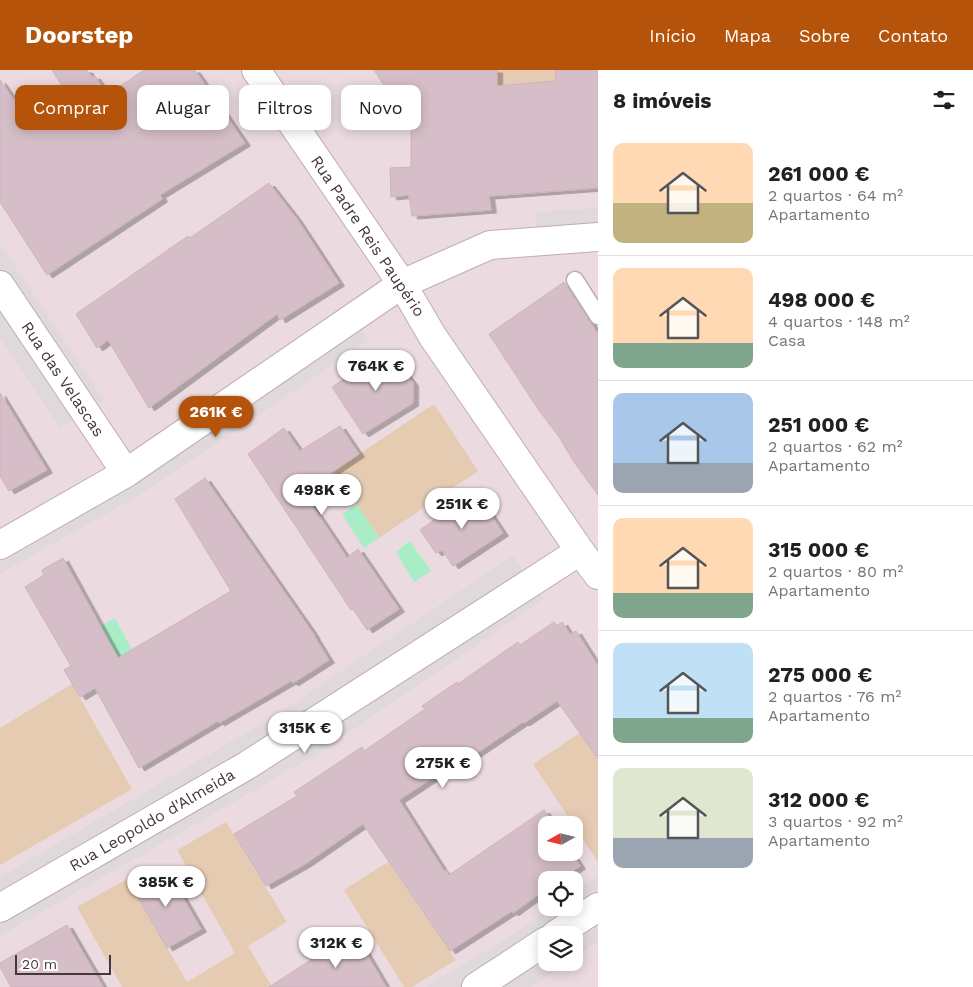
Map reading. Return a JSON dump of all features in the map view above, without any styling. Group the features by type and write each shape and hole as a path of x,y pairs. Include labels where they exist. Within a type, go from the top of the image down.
{"street":[{"name":"Rua Padre Reis Paupério","path":"256,70 402,284 433,337 580,552 598,575"},
{"path":"0,545 126,473 402,284 490,245 598,237"},
{"name":"Rua das Velascas","path":"0,285 126,473"},
{"name":"Rua Leopoldo d'Almeida","path":"0,908 246,766 580,552"},
{"path":"569,926 598,907"},
{"path":"476,987 538,946"}],"lane":[{"path":"575,280 598,314"}],"shaded area":[{"path":"0,70 598,70 598,987 0,987"},
{"path":"496,70 555,70 556,81 497,86"},
{"path":"598,208 598,237 537,242 535,212"},
{"path":"0,244 104,400 60,428 0,337"},
{"path":"354,317 369,340 143,493 0,574 0,545"},
{"path":"434,404 478,471 379,538 334,471"},
{"path":"357,504 379,538 364,548 342,514"},
{"path":"410,541 431,571 414,582 396,552"},
{"path":"513,556 544,599 319,753 0,936 0,877 273,717"},
{"path":"115,618 132,650 115,660 97,628"},
{"path":"72,684 132,789 0,865 0,728"},
{"path":"580,733 598,760 598,862 583,839 583,816 567,816 533,764"},
{"path":"226,822 287,922 248,946 272,987 122,987 77,907 127,879 187,982 235,953 177,850"},
{"path":"388,862 456,960 412,987 404,987 344,890"},
{"path":"598,875 598,941 583,952 583,926 538,926 538,971 555,971 531,987 426,987 539,916 583,916 583,886"}],"building":[{"path":"52,70 87,70 92,77 95,76 101,85 61,85"},
{"path":"144,70 195,70 205,85 137,85 137,130 229,130 229,120 245,143 160,195 162,199 47,275 0,202 0,80 15,101 15,130 127,130 127,85 122,85"},
{"path":"374,70 497,70 497,86 556,81 555,70 598,70 598,188 489,196 491,210 412,216 409,195 391,197 390,168 411,167 411,130 421,130 421,85 384,85"},
{"path":"269,183 297,219 339,283 280,320 277,314 149,408 108,340 97,348 76,314 188,236 190,238"},
{"path":"564,282 598,334 598,495 489,334"},
{"path":"388,350 413,383 413,403 363,434 332,387"},
{"path":"0,393 47,470 9,491 0,476"},
{"path":"340,426 359,454 303,492 347,558 358,549 399,609 367,630 353,609 351,610 248,454 284,428 300,451"},
{"path":"205,478 315,636 329,660 293,683 291,681 219,723 218,721 139,768 95,688 80,697 64,670 71,666 25,587 44,575 42,570 63,558 118,658 231,591 175,499"},
{"path":"475,491 503,533 453,566 442,550 436,553 420,530"},
{"path":"554,622 557,626 562,622 570,634 576,631 598,666 598,759 557,701 462,763 460,760 399,800 444,871 446,870 449,875 544,810 548,816 538,816 538,861 577,861 580,866 573,871 538,871 538,895 513,913 512,911 450,951 363,824 305,864 266,886 234,834 297,796 294,792 362,747 364,751 425,709 422,706 457,682 458,684 518,642 520,645"},
{"path":"165,867 201,929 167,948 132,887"},
{"path":"67,925 103,987 11,987 0,967 0,963"},
{"path":"355,934 386,987 269,987 317,956"}]}
